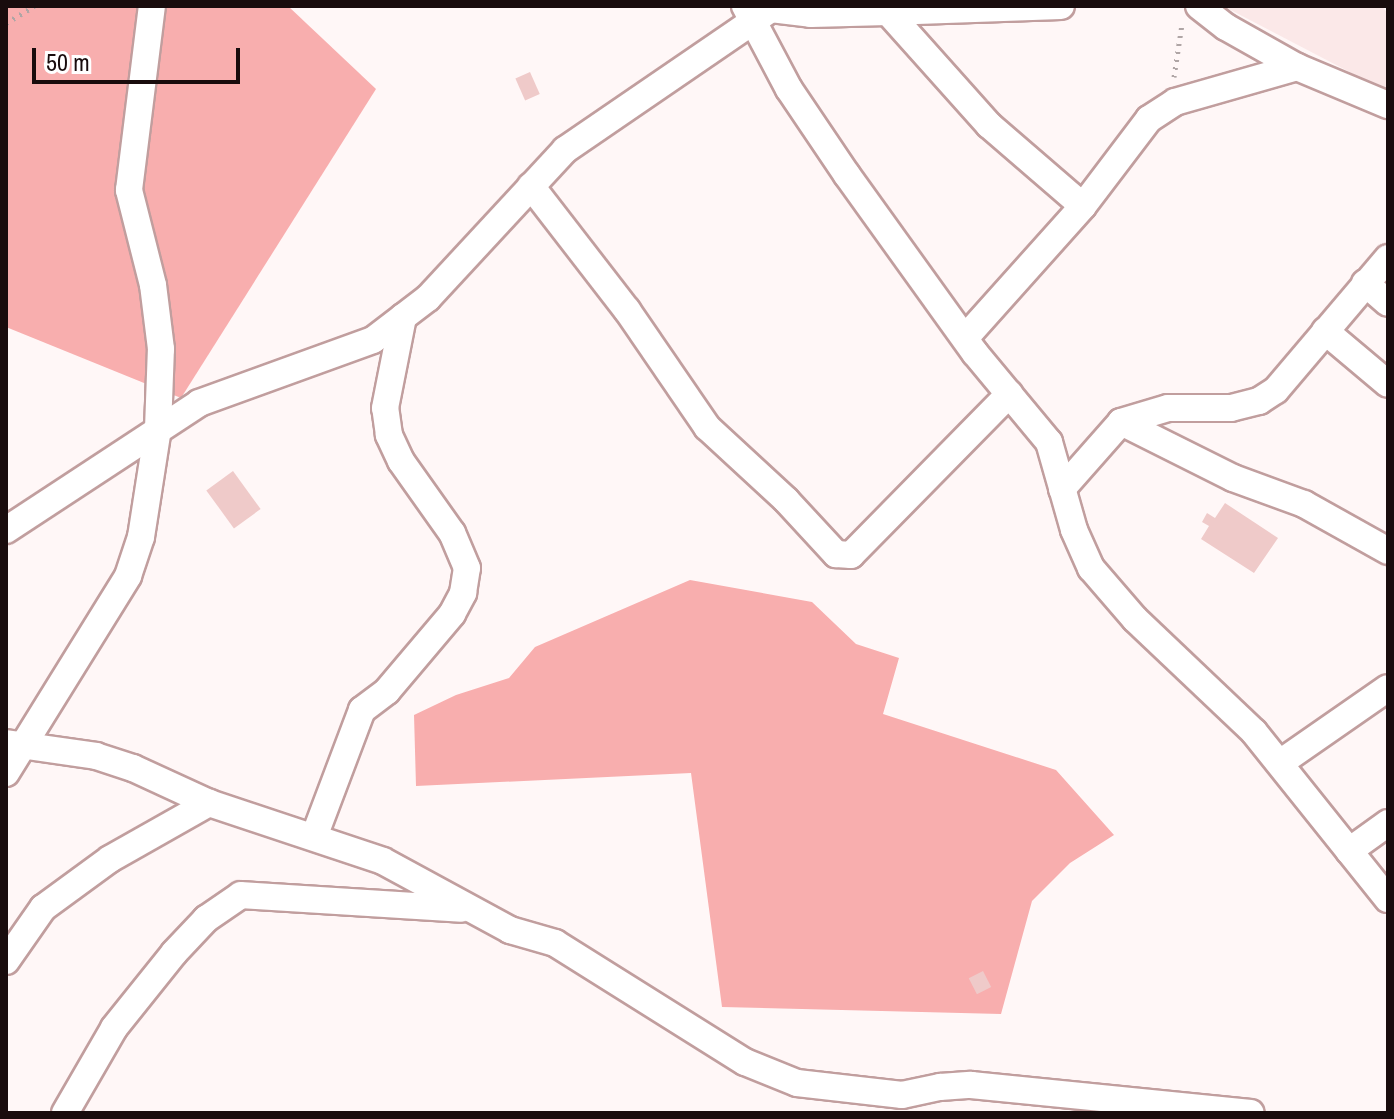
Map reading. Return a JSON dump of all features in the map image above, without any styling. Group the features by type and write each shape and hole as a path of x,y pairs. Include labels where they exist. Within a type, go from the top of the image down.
{"street":[{"path":"6,773 14,744 128,576 141,537 158,429 161,349 155,298 129,190 152,6"},
{"path":"6,530 199,403 373,340 428,298 565,150 762,10 824,15 1061,6"},
{"path":"762,10 789,89 965,338 1049,442 1074,530 1091,568 1135,619 1254,732 1388,899"},
{"path":"888,12 989,125 1083,206"},
{"path":"1191,13 1226,27 1297,67 1388,105"},
{"path":"965,338 1083,206 1149,119 1175,102 1297,67"},
{"path":"531,186 627,310 707,427 786,500 836,554 851,555 1009,394"},
{"path":"1062,489 1121,422 1168,408 1231,408 1259,401 1276,390 1388,258"},
{"path":"1365,283 1388,303"},
{"path":"314,837 362,710 387,691 452,614 463,593 467,568 452,533 401,461 389,435 385,408 403,317"},
{"path":"1325,331 1388,384"},
{"path":"1121,422 1233,478 1304,504 1388,551"},
{"path":"1280,763 1388,688"},
{"path":"14,744 96,756 209,803 383,861 510,930 555,943 745,1062 797,1083 902,1095 940,1087 971,1085 1251,1113"},
{"path":"6,961 43,908 110,859 209,803"},
{"path":"1349,851 1388,823"},
{"path":"65,1113 114,1028 174,953 206,919 241,895 473,910"}],"path":[{"path":"6,23 34,6"},
{"path":"1175,102 1173,64 1191,13"}],"shaded area":[{"path":"6,6 288,6 376,89 181,398 6,327"},
{"path":"1223,6 1382,6 1388,14 1388,92"},
{"path":"690,580 812,602 856,644 899,658 883,714 1056,770 1114,835 1070,863 1032,901 1001,1014 722,1007 691,773 416,786 414,715 456,695 509,678 535,647"}],"building":[{"path":"530,72 540,94 525,100 515,79"},
{"path":"233,471 261,509 234,528 206,490"},
{"path":"1225,503 1278,538 1254,573 1201,539 1209,526 1202,522 1207,513 1215,518"},
{"path":"983,971 991,987 977,994 969,978"}]}
